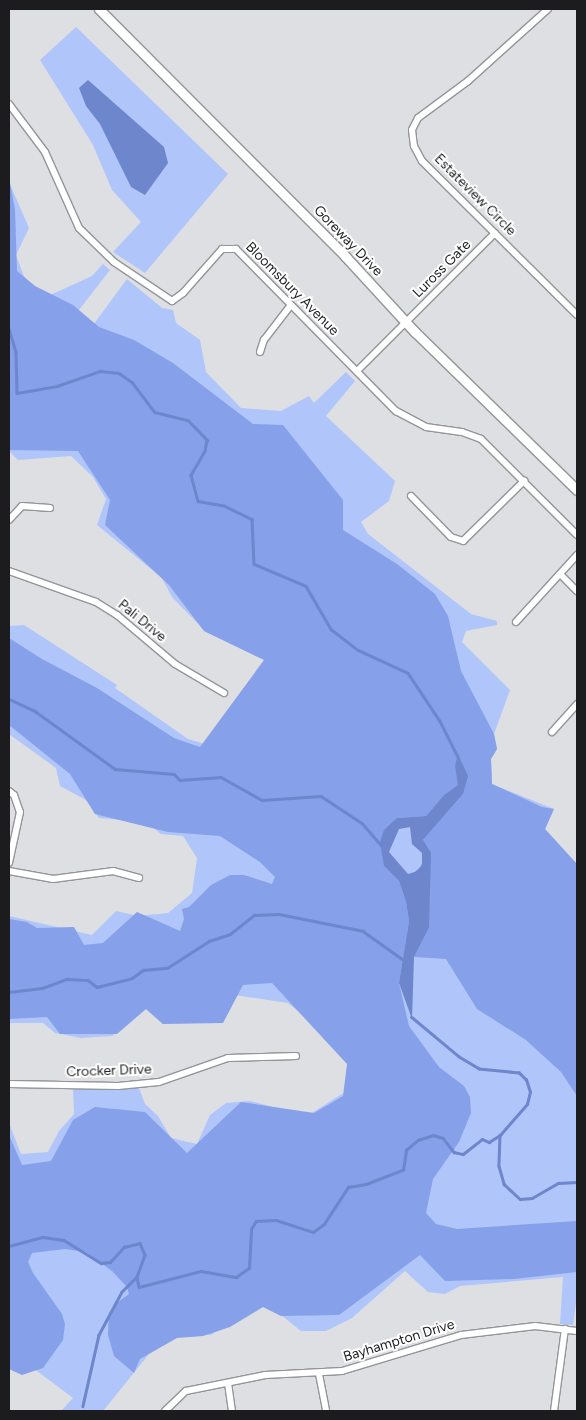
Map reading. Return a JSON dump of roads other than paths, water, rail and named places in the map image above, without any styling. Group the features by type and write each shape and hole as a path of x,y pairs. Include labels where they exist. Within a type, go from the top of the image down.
{"street":[{"name":"Goreway Drive","path":"99,9 345,256 405,322 577,490"},
{"name":"Estateview Circle","path":"548,9 468,81 418,118 412,130 414,146 422,161 577,315"},
{"name":"Bloomsbury Avenue","path":"9,104 45,152 74,218 87,238 165,299 177,299 216,254 230,247 236,249 402,416 426,427 475,436 524,480 577,535"},
{"name":"Luross Gate","path":"357,371 495,233"},
{"path":"260,352 264,340 291,305"},
{"path":"411,496 451,536 463,541 524,480"},
{"path":"9,520 22,506 50,508"},
{"path":"516,622 561,575 577,555"},
{"name":"Pali Drive","path":"9,572 26,580 79,594 103,606 117,614 175,664 224,693"},
{"path":"561,575 577,592"},
{"path":"552,732 577,704"},
{"path":"9,791 19,804 20,812 9,862"},
{"path":"9,871 53,879 113,871 139,878"},
{"name":"Crocker Drive","path":"9,1084 118,1086 160,1082 228,1058 296,1056"},
{"name":"Bayhampton Drive","path":"165,1411 186,1391 265,1375 319,1374 342,1371 461,1335 527,1327 577,1331"},
{"path":"554,1411 565,1329"},
{"path":"319,1374 326,1411"},
{"path":"228,1383 232,1411"}],"waterway":[{"path":"9,329 16,352 17,393 57,386 100,371 119,373 132,382 155,412 188,420 207,440 205,451 191,475 198,501 225,506 252,519 254,564 306,586 331,629 358,650 408,673 440,721 458,757"},
{"path":"9,699 35,711 115,769 174,774 180,780 221,777 262,800 321,796 362,823 381,845"},
{"path":"413,875 423,866"},
{"path":"9,992 42,988 67,979 88,980 97,987 132,978 143,970 167,968 209,941 230,934 254,915 279,914 363,931 405,961"},
{"path":"137,1277 139,1287 201,1271 236,1277 249,1268 251,1229 256,1221 276,1220 313,1232 324,1224 348,1187 366,1184 403,1170 406,1150 418,1140 433,1135 443,1138 454,1152 463,1154 482,1139 489,1142 500,1135 527,1104 530,1092 526,1080 519,1073 479,1069 459,1057 411,1017"},
{"path":"500,1135 499,1166 504,1184 520,1199 532,1198 558,1183 577,1182"},
{"path":"9,1246 43,1237 64,1240 101,1263 110,1262 124,1247 140,1243 145,1255 137,1277 122,1292 99,1335 83,1406"}]}
